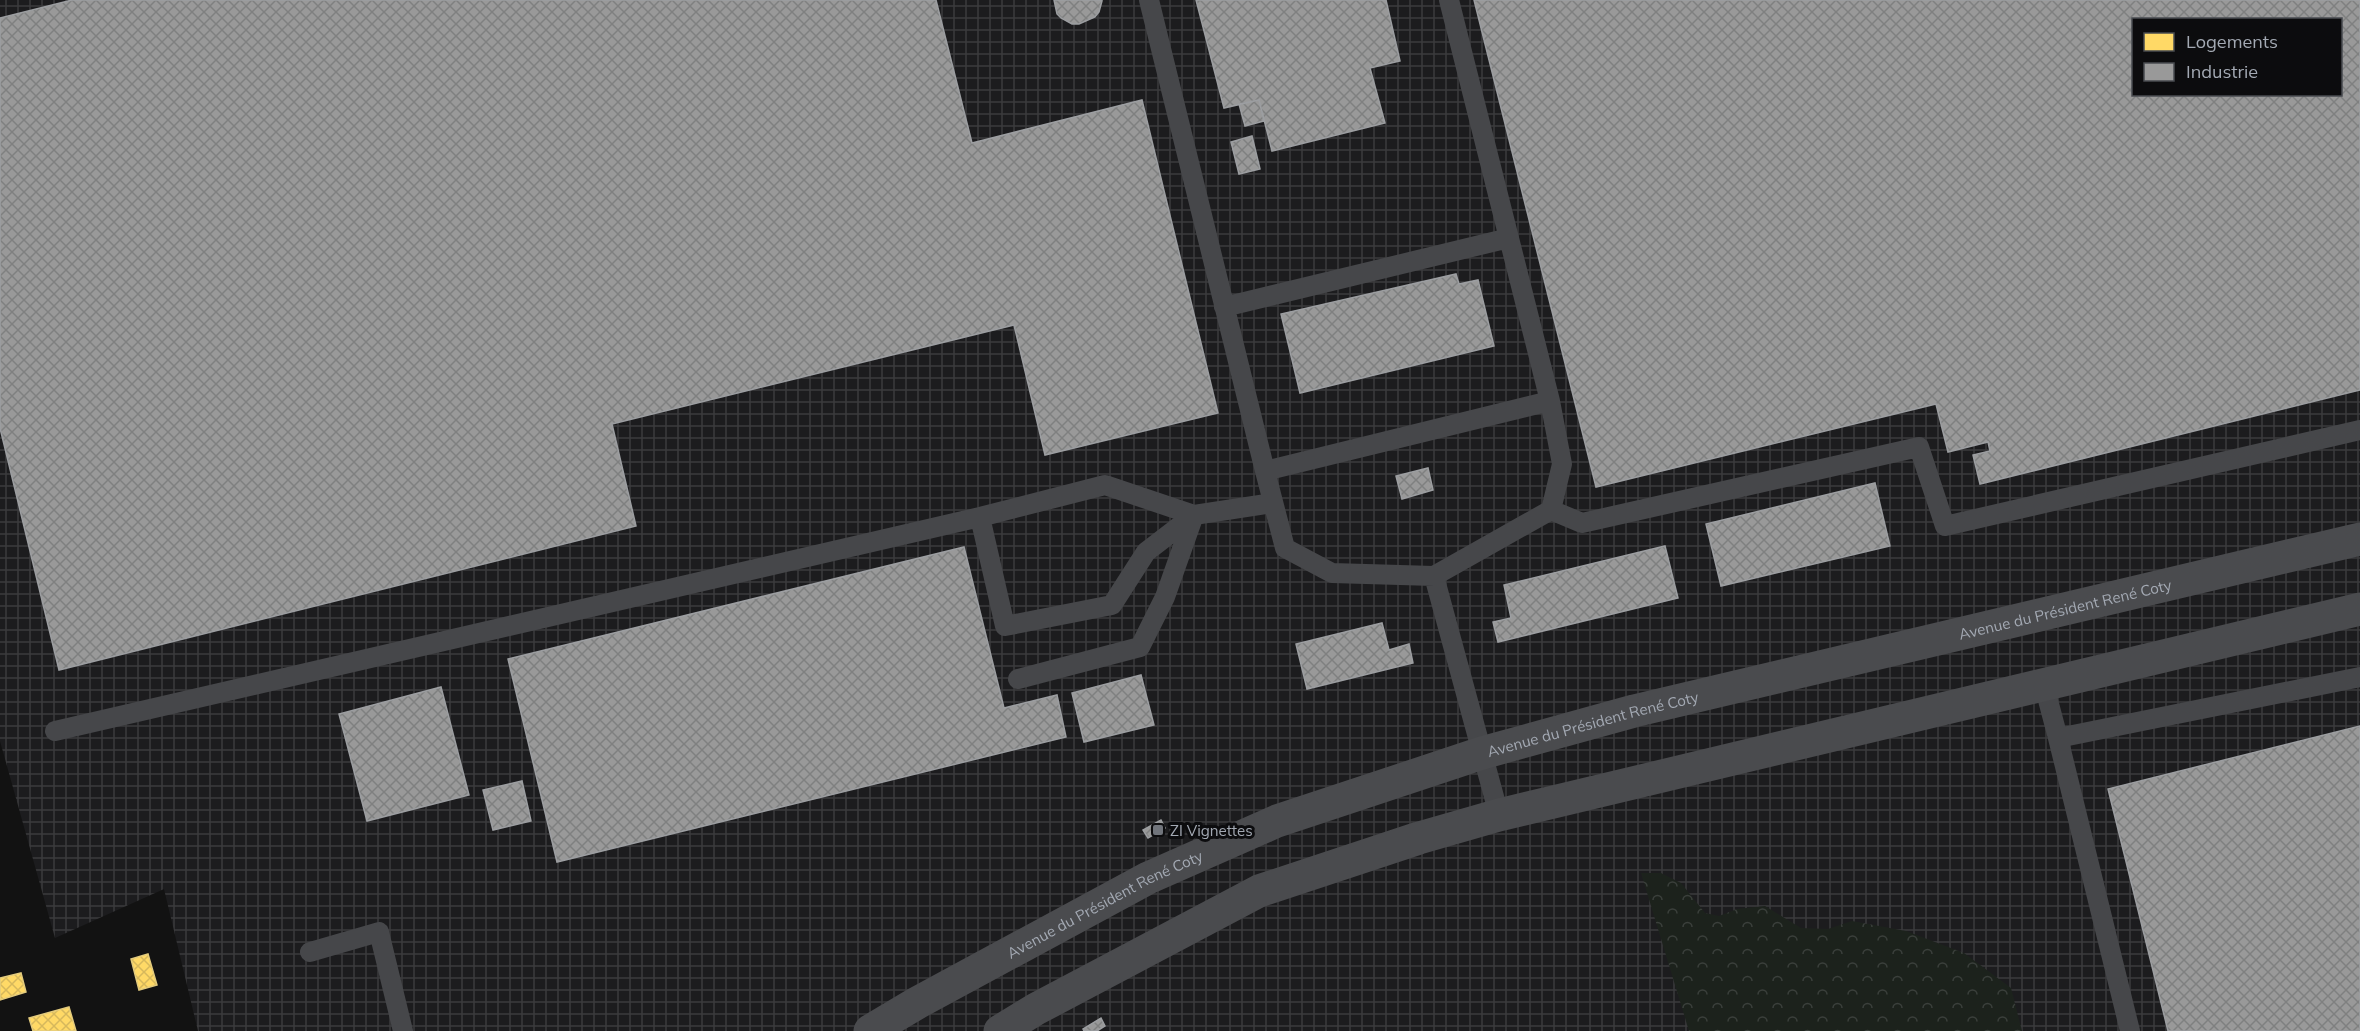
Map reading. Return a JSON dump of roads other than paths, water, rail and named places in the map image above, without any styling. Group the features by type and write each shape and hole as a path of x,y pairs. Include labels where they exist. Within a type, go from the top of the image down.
{"main road":[{"name":"Avenue du Président René Coty","path":"870,1031 917,1003 1148,878 1277,821 1482,753 1634,711 2360,538"},
{"path":"1000,1031 1036,1009 1259,891 1419,838 1499,814 2360,609"}],"lane":[{"path":"1149,0 1285,548 1332,573 1434,576 1551,510 1562,464 1550,400 1449,0"},
{"path":"1224,306 1509,237"},
{"path":"1265,471 1550,400"},
{"path":"1551,510 1581,523 1919,447 1945,526 2360,430"},
{"path":"55,731 980,517 1105,485 1194,515 1273,503"},
{"path":"980,517 1005,627 1112,605 1146,552 1194,515"},
{"path":"1018,679 1140,646 1165,597 1194,515"},
{"path":"1434,576 1499,814"},
{"path":"2058,738 2360,677"},
{"path":"2044,685 2130,1031"},
{"path":"310,952 379,932 403,1031"}],"place":[{"name":"ZI Vignettes","path":"1158,830"}]}
